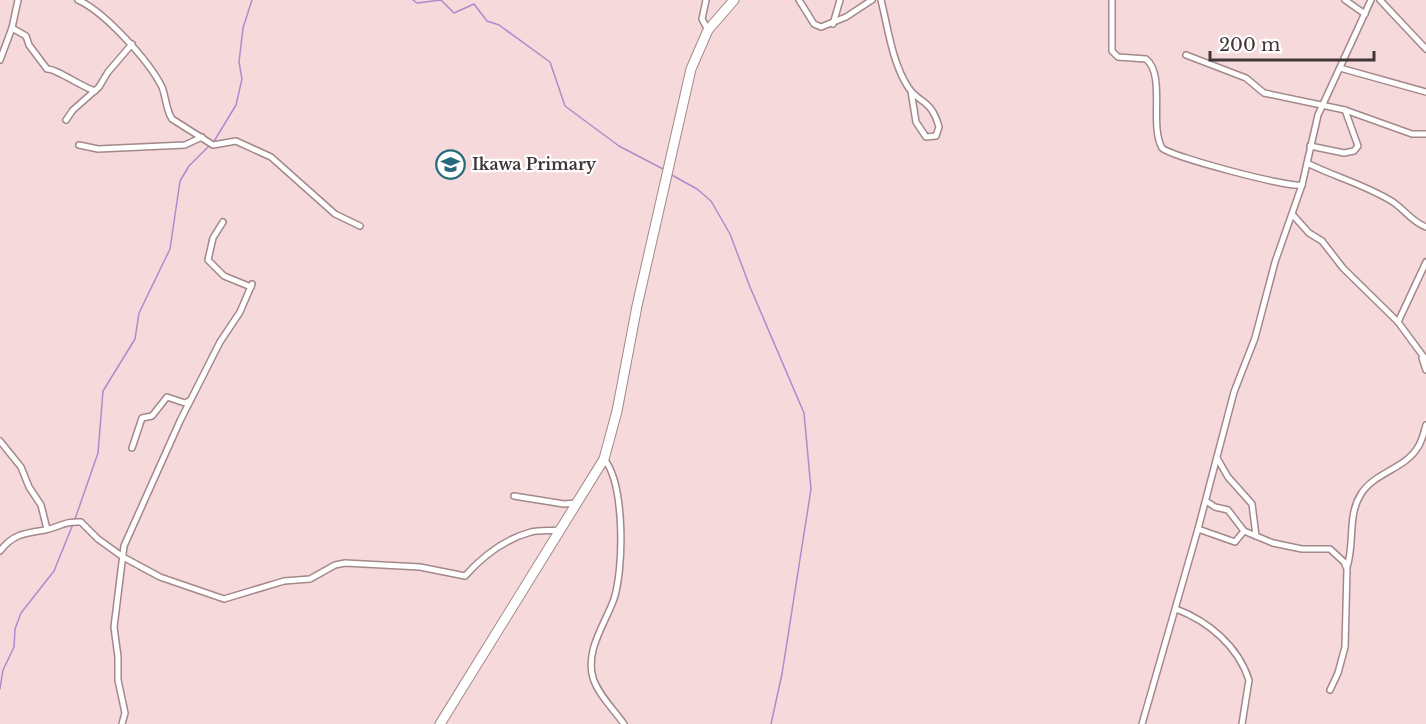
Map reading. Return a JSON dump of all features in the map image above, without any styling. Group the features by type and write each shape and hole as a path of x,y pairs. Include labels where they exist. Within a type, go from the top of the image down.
{"main road":[{"path":"440,724 604,459 617,411 637,306 682,101 697,52 708,30 734,0"}],"street":[{"path":"0,60 12,28 18,0"},
{"path":"78,0 92,8 132,44 162,88 171,118 213,145 236,141 271,157 335,214 360,226"},
{"path":"706,0 702,19 708,30"},
{"path":"799,0 814,24 821,27 834,24 872,0"},
{"path":"834,24 840,0"},
{"path":"882,0 898,61 912,91 918,128 926,137 936,136 939,127 933,111 912,91"},
{"path":"1112,0 1112,51 1118,57 1146,58 1154,71 1157,122 1162,148 1188,159 1271,181 1293,186 1302,185"},
{"path":"1345,0 1365,14"},
{"path":"1142,724 1206,501 1234,392 1255,338 1275,262 1302,185 1322,105 1371,0"},
{"path":"1380,0 1426,49"},
{"path":"12,28 26,36 29,45 47,69 53,69 78,86 95,91"},
{"path":"66,120 73,110 95,91 132,44"},
{"path":"1186,55 1246,78 1264,93 1345,110 1412,134 1426,134"},
{"path":"1340,68 1426,92"},
{"path":"1310,146 1344,153 1354,151 1358,146 1356,135 1345,110"},
{"path":"79,145 98,149 185,145 202,136"},
{"path":"1307,163 1340,175 1380,195 1401,208 1416,223 1426,227"},
{"path":"1292,214 1309,233 1322,241 1343,268 1398,322 1426,360"},
{"path":"122,724 125,713 118,680 114,627 123,556 133,525 189,401 220,342 240,312 252,286 224,276 208,260 213,238 223,222"},
{"path":"1398,322 1426,262"},
{"path":"1421,353 1426,370"},
{"path":"132,448 142,418 152,416 167,397 185,403 189,401"},
{"path":"1330,690 1345,647 1347,567 1353,510 1361,494 1377,477 1405,461 1417,449 1426,425"},
{"path":"0,441 21,467 29,488 41,505 47,529"},
{"path":"1217,458 1228,477 1252,504 1256,536"},
{"path":"604,459 612,470 617,491 619,570 615,597 594,647 592,667 593,679 624,724"},
{"path":"513,496 564,504 576,503"},
{"path":"1206,501 1215,507 1228,510 1244,531 1287,546 1330,549 1347,567"},
{"path":"0,551 17,535 47,529 67,521 81,522 98,539 160,577 226,599 284,581 310,579 335,565 345,563 420,567 465,576 472,566 502,544 533,532 559,530"},
{"path":"1198,529 1235,542 1244,531"},
{"path":"1176,609 1207,623 1228,644 1247,674 1249,680 1242,724"}],"waterway":[{"path":"213,143 236,105 242,79 239,62 243,28 252,0"},
{"path":"413,0 417,3 441,0 454,13 474,4 487,21 499,25 550,62 565,106 619,146 663,169"},
{"path":"75,519 98,453 103,391 135,339 139,313 170,249 180,181 189,166 209,146"},
{"path":"670,174 697,189 711,201 730,234 804,413 811,489 782,674 771,724"},
{"path":"0,689 3,670 14,647 15,629 21,613 54,571 73,524"}],"place":[{"name":"Ikawa Primary","path":"451,164"}]}
